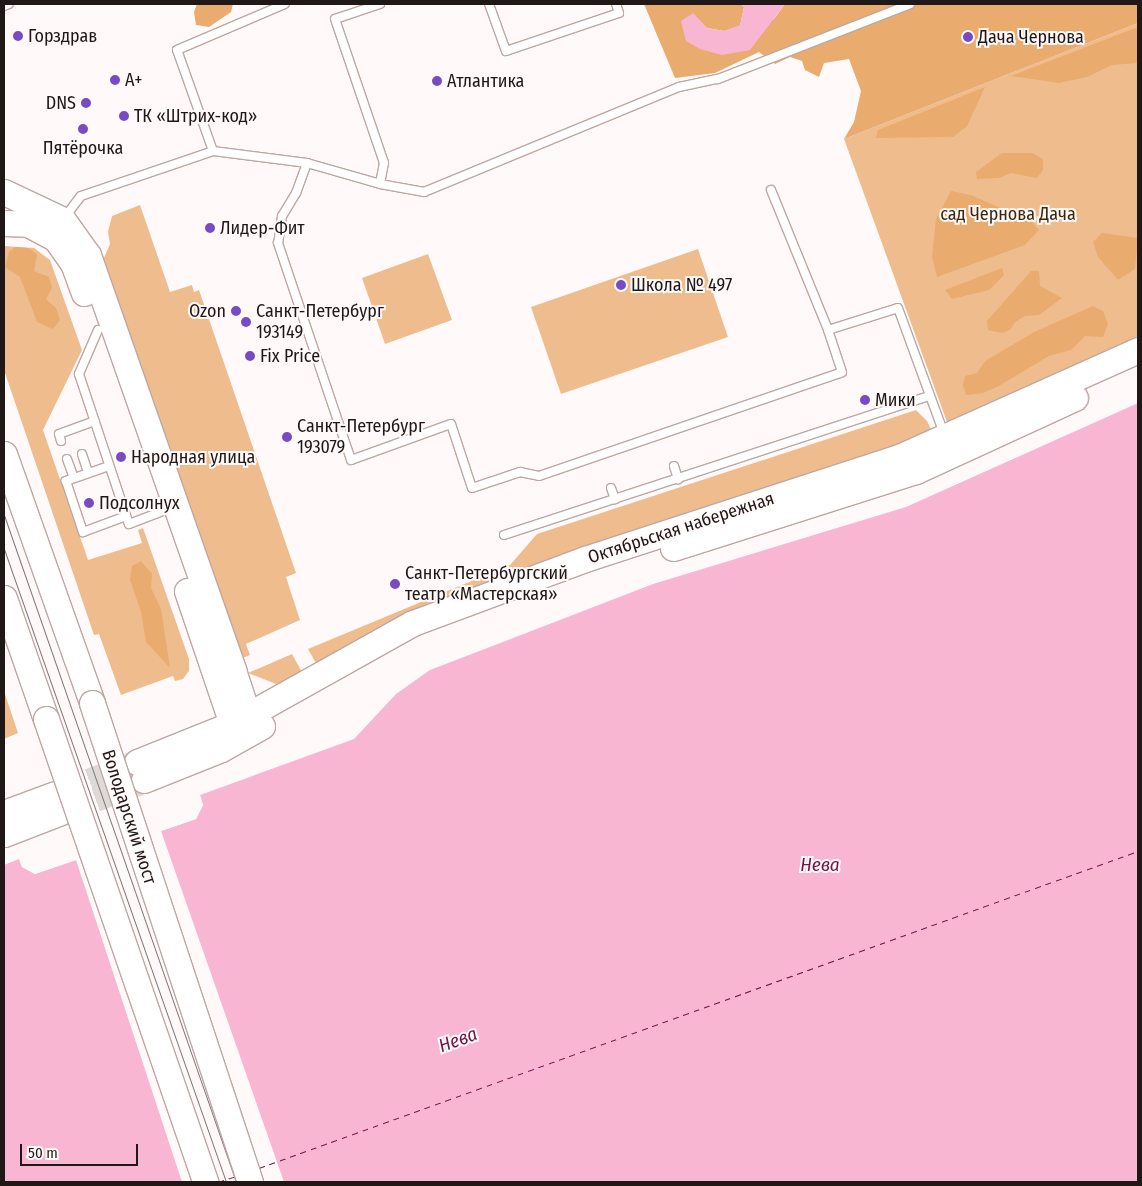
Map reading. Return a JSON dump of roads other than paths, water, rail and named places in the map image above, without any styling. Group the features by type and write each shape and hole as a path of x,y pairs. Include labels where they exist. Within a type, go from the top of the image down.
{"main road":[{"path":"4,192 63,220 88,255 243,724"},
{"path":"4,223 28,224 56,239 73,263 98,330 160,512 243,724"},
{"name":"Октябрьская набережная","path":"141,771 221,749 243,724 384,637 452,607 585,559 900,457 946,438 1138,350"},
{"name":"Октябрьская набережная","path":"243,724 441,630 595,573 916,471 1138,368"},
{"name":"Володарский мост","path":"4,454 92,703 250,1182"},
{"path":"4,598 206,1182"},
{"path":"4,813 58,803 4,834"}],"lane":[{"path":"4,6 9,4"},
{"path":"213,151 177,50 285,4"},
{"path":"380,4 335,19 384,163 380,184"},
{"path":"489,4 506,51 619,13 616,4"},
{"path":"63,220 80,196 213,151 308,163 380,184 424,192 674,89 718,79 910,4"},
{"path":"308,163 296,193 282,216 278,243 351,460 451,424 472,488 520,472 539,476 842,372 828,330 771,190"},
{"path":"828,330 898,308 946,438"},
{"path":"98,330 79,374 126,516 129,524 160,512"},
{"path":"504,535 930,396"},
{"path":"61,440 59,434 74,432 95,421"},
{"path":"662,433 666,442"},
{"path":"82,454 88,473"},
{"path":"599,455 602,464"},
{"path":"67,459 74,478"},
{"path":"110,466 66,481 83,532 126,516"},
{"path":"674,466 678,478"},
{"path":"611,488 614,499"}],"water":[{"path":"741,4 785,4 750,50 722,55 700,49 686,41 681,21 693,13 707,28 724,31 740,25 744,7"},
{"name":"Нева","path":"1138,403 1138,1182 4,1182 4,865 19,859 22,867 35,874 196,819 203,805 200,795 354,739 396,694 430,670 653,584 906,507"}],"tunnel":[{"path":"55,794 135,763"},
{"path":"61,812 141,782"}],"tram line":[{"path":"4,515 236,1182"},
{"path":"4,549 226,1182"}],"place":[{"name":"Горздрав","path":"18,36"},
{"name":"Дача Чернова","path":"968,37"},
{"name":"А+","path":"115,80"},
{"name":"Атлантика","path":"437,81"},
{"name":"DNS","path":"86,103"},
{"name":"ТК «Штрих-код»","path":"124,116"},
{"name":"Пятёрочка","path":"83,129"},
{"name":"Лидер-Фит","path":"210,228"},
{"name":"Школа № 497","path":"621,285"},
{"name":"Ozon","path":"236,311"},
{"name":"Санкт-Петербург 193149","path":"246,322"},
{"name":"Fix Price","path":"250,356"},
{"name":"Мики","path":"865,400"},
{"name":"Санкт-Петербург 193079","path":"287,437"},
{"name":"Народная улица","path":"121,457"},
{"name":"Подсолнух","path":"89,503"},
{"name":"Санкт-Петербургский театр «Мастерская»","path":"395,584"}],"park label":[{"name":"сад Чернова Дача","path":"1008,214"}]}
